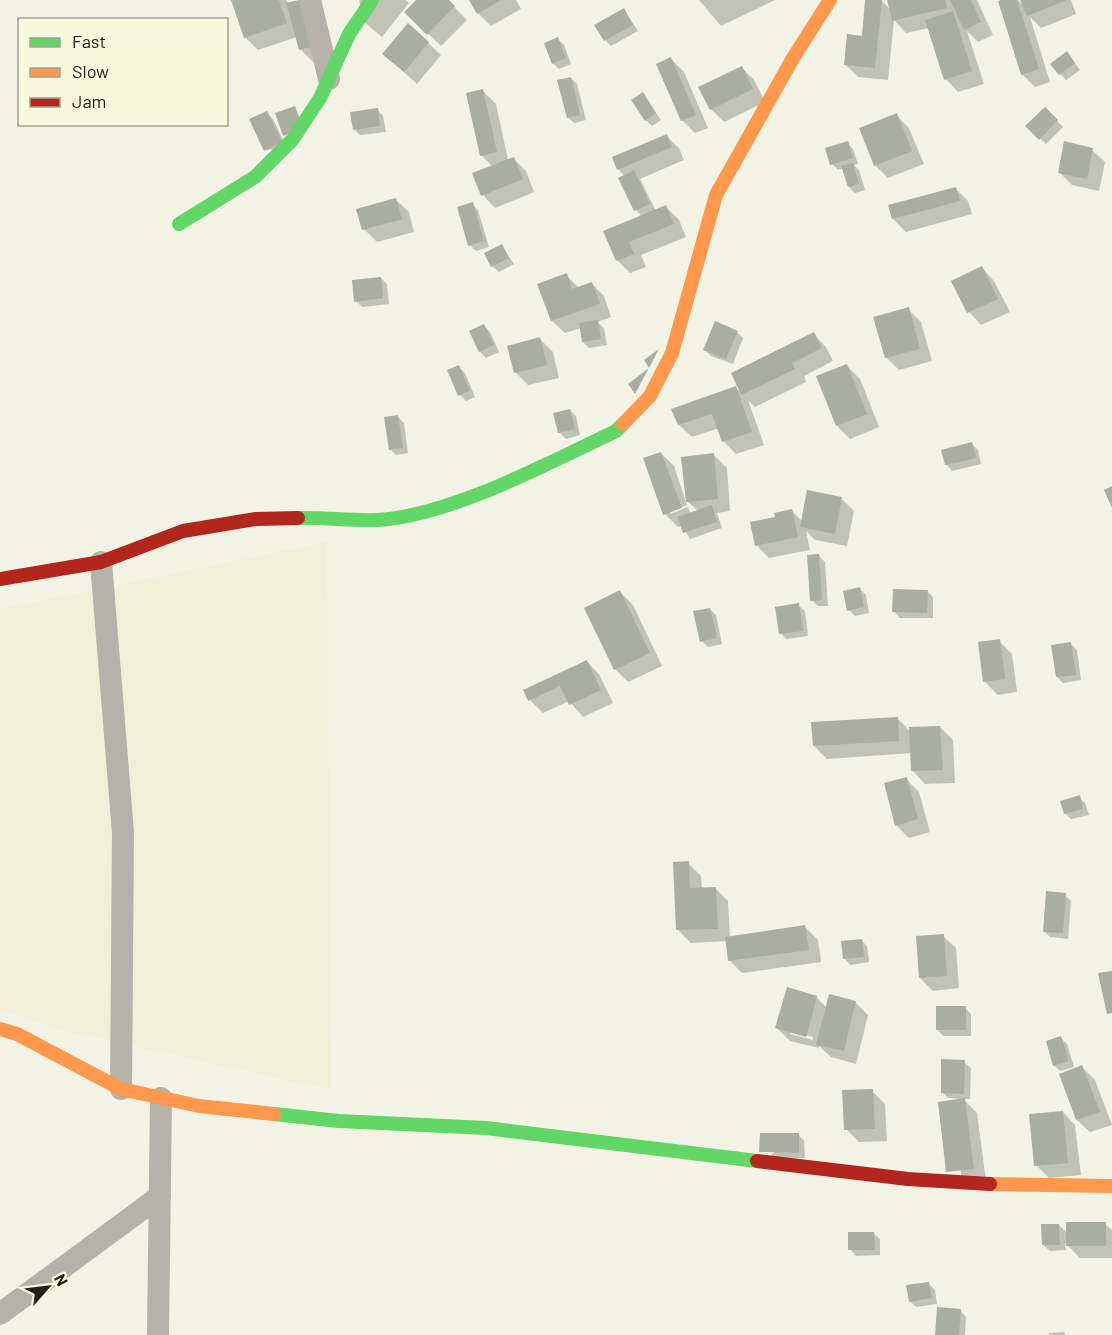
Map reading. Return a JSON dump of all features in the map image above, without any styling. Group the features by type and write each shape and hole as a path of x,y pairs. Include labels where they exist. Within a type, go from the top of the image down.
{"street":[{"path":"310,0 329,79"},
{"path":"179,224 255,177 292,139 320,98 349,34 372,0"},
{"path":"0,579 101,562 183,531 235,522 256,519 323,518 377,520 435,509 528,473 616,431 650,396 672,353 716,195 793,58 830,0"},
{"path":"101,562 123,833 121,1089"},
{"path":"0,1029 17,1034 121,1089 199,1106 339,1121 486,1128 909,1179 1026,1186 1112,1186"},
{"path":"158,1335 161,1098"},
{"path":"0,1314 160,1196"}],"shaded area":[{"path":"327,542 331,1090 62,1030 0,1010 0,609"}],"building":[{"path":"231,0 279,0 287,23 244,38"},
{"path":"309,0 321,45 299,50 286,3"},
{"path":"416,0 449,0 455,6 427,35 404,12"},
{"path":"469,0 501,0 477,14"},
{"path":"865,0 882,0 875,68 844,65 847,34 862,36"},
{"path":"887,0 945,0 947,8 892,21"},
{"path":"950,0 971,0 981,22 964,30"},
{"path":"1017,0 1039,69 1021,75 998,1"},
{"path":"1020,0 1067,0 1027,16"},
{"path":"624,8 633,25 604,41 594,25"},
{"path":"953,11 972,71 944,80 925,20"},
{"path":"408,23 429,42 404,72 382,54"},
{"path":"558,37 566,58 552,64 544,43"},
{"path":"1067,51 1075,63 1059,75 1050,64"},
{"path":"671,57 696,115 681,121 656,64"},
{"path":"742,66 753,89 710,110 698,87"},
{"path":"571,77 580,115 567,118 557,80"},
{"path":"483,89 497,152 480,156 466,93"},
{"path":"643,92 656,113 645,121 631,100"},
{"path":"295,106 303,128 283,136 275,113"},
{"path":"1045,107 1058,120 1039,140 1025,126"},
{"path":"378,108 380,126 353,130 350,112"},
{"path":"267,111 282,142 264,151 249,119"},
{"path":"897,113 912,151 874,166 859,128"},
{"path":"667,134 672,147 617,170 612,157"},
{"path":"848,141 853,158 830,165 825,148"},
{"path":"1064,141 1093,148 1087,179 1058,173"},
{"path":"514,157 523,179 481,196 472,173"},
{"path":"853,163 859,184 848,187 841,166"},
{"path":"634,170 650,204 634,211 618,178"},
{"path":"956,187 960,201 892,219 888,205"},
{"path":"396,198 402,219 362,230 356,209"},
{"path":"473,202 484,241 468,246 457,207"},
{"path":"666,205 674,224 629,242 634,254 616,261 603,231"},
{"path":"502,244 509,258 491,267 484,253"},
{"path":"982,266 998,299 967,313 951,281"},
{"path":"567,273 572,289 592,282 600,304 551,321 537,284"},
{"path":"381,277 383,298 354,302 352,280"},
{"path":"909,307 920,349 885,358 873,317"},
{"path":"598,320 601,339 582,342 579,323"},
{"path":"715,321 738,331 726,359 703,350"},
{"path":"484,324 494,345 479,352 469,331"},
{"path":"814,332 822,348 792,363 795,369 741,395 731,373"},
{"path":"540,337 547,365 514,373 507,346"},
{"path":"659,349 649,368 644,360"},
{"path":"847,364 867,414 836,426 816,376"},
{"path":"459,365 470,391 458,396 447,370"},
{"path":"649,368 635,394 628,384"},
{"path":"736,386 752,432 722,442 712,414 678,425 671,409"},
{"path":"570,409 575,429 558,433 553,413"},
{"path":"398,415 403,448 389,450 384,417"},
{"path":"972,442 976,458 945,465 941,450"},
{"path":"661,452 682,508 663,515 643,458"},
{"path":"714,453 718,499 686,502 681,457"},
{"path":"1112,486 1112,508 1104,490"},
{"path":"807,490 842,497 835,534 800,527"},
{"path":"712,505 717,522 683,533 677,517"},
{"path":"792,509 798,537 755,546 750,522 775,517 774,513"},
{"path":"819,554 822,600 810,601 807,555"},
{"path":"860,587 864,607 847,611 843,591"},
{"path":"893,589 928,590 927,613 892,612"},
{"path":"620,590 650,653 614,670 584,608"},
{"path":"799,603 803,631 779,634 775,607"},
{"path":"710,608 717,638 700,642 693,611"},
{"path":"1000,639 1005,679 983,682 978,642"},
{"path":"1071,642 1076,675 1056,677 1051,645"},
{"path":"587,660 601,690 569,705 560,686 528,701 523,690"},
{"path":"898,717 899,741 813,746 811,722"},
{"path":"940,726 943,770 911,771 909,727"},
{"path":"907,777 918,819 895,826 884,783"},
{"path":"1080,795 1083,809 1064,814 1060,801"},
{"path":"689,861 690,888 716,887 718,929 676,930 673,862"},
{"path":"1046,891 1066,893 1063,933 1043,932"},
{"path":"805,925 809,950 728,961 725,937"},
{"path":"944,934 947,976 919,978 916,936"},
{"path":"862,939 864,957 843,959 841,941"},
{"path":"1112,971 1112,1013 1107,1014 1098,973"},
{"path":"787,987 817,996 806,1037 775,1028"},
{"path":"829,994 856,1001 844,1051 816,1045"},
{"path":"936,1006 966,1006 966,1030 936,1030"},
{"path":"1061,1036 1069,1061 1053,1066 1046,1041"},
{"path":"941,1059 965,1060 964,1094 941,1093"},
{"path":"1082,1065 1100,1112 1076,1120 1059,1074"},
{"path":"873,1089 875,1129 844,1130 842,1090"},
{"path":"965,1098 974,1169 946,1172 938,1102"},
{"path":"1063,1111 1068,1163 1034,1166 1029,1114"},
{"path":"760,1133 799,1133 799,1153 759,1152"},
{"path":"1066,1222 1106,1222 1106,1246 1066,1246"},
{"path":"1041,1224 1059,1224 1060,1245 1042,1245"},
{"path":"848,1232 874,1232 875,1250 848,1250"},
{"path":"929,1282 932,1298 909,1302 906,1285"},
{"path":"937,1307 961,1309 959,1335 935,1335"}],"traffic: fast":[{"path":"179,224 255,177 293,139 320,98 349,34 372,0"},
{"path":"298,518 376,520 404,517 435,509 466,499 530,472 616,431 623,424"},
{"path":"274,1114 339,1121 486,1128 757,1161"}],"traffic: slow":[{"path":"623,424 650,396 672,353 716,195 793,58 830,0"},
{"path":"0,1029 17,1034 121,1089 199,1106 274,1114"},
{"path":"990,1184 1112,1186"}],"traffic: jam":[{"path":"0,579 101,562 183,531 256,519 298,518"},
{"path":"757,1161 908,1179 990,1184"}]}
